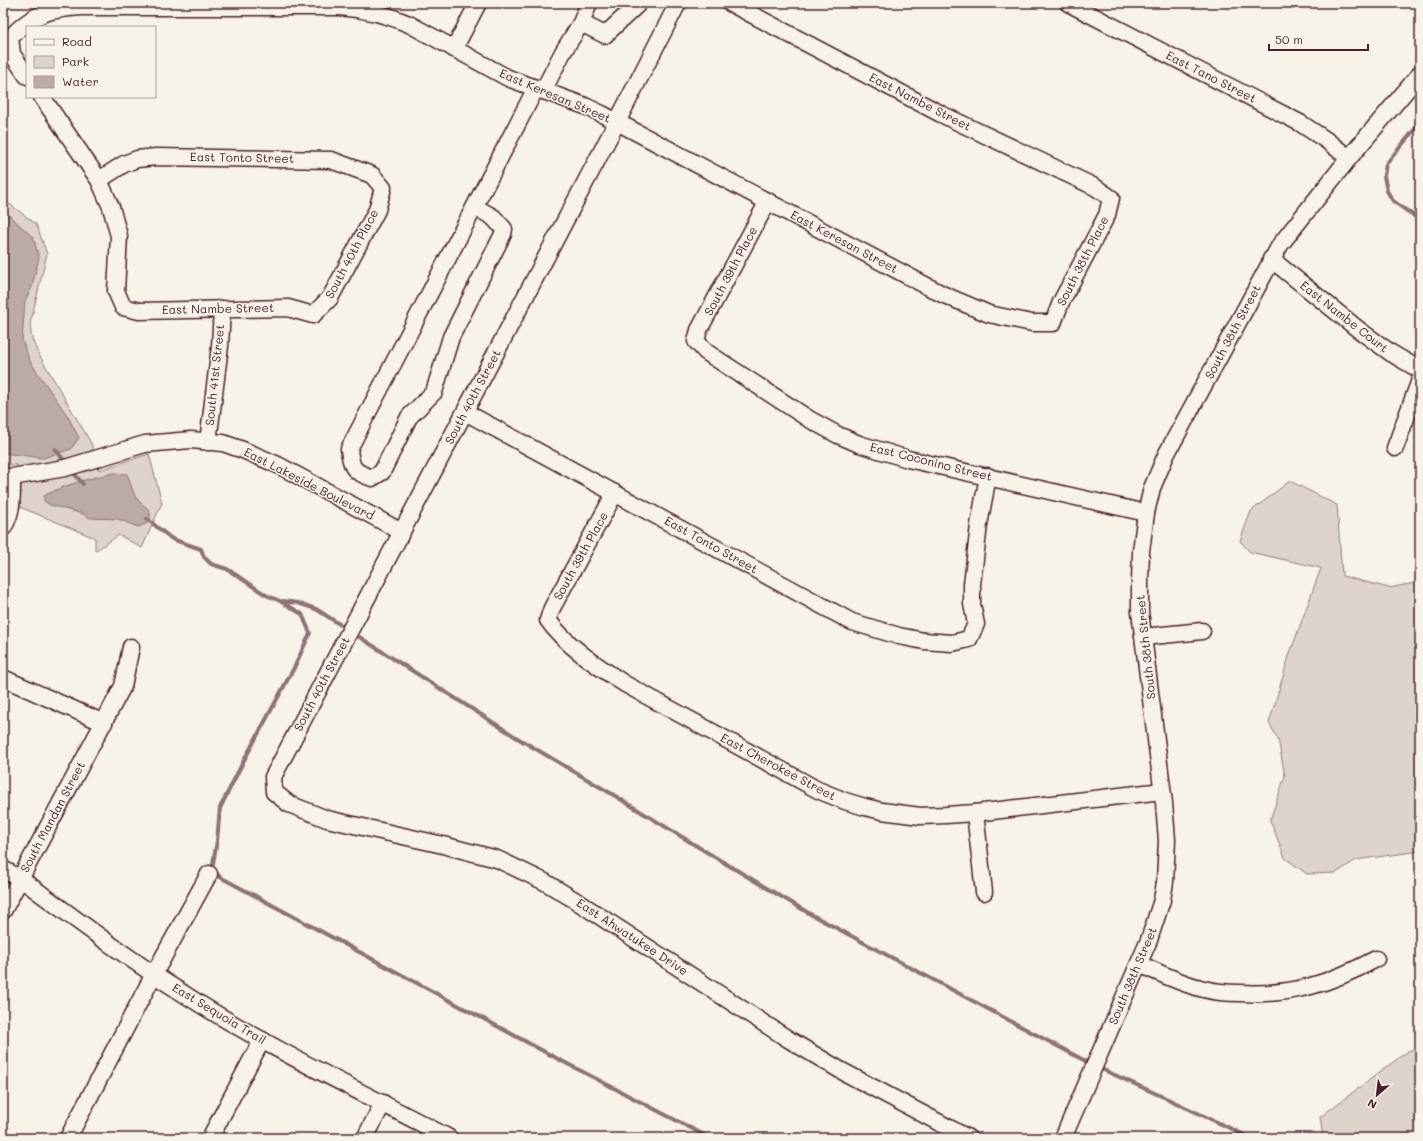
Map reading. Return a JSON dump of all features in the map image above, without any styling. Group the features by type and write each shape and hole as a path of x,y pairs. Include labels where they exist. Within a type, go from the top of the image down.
{"street":[{"path":"454,49 478,3"},
{"path":"475,207 493,217 504,229 503,234 451,337 434,392 409,417 382,472 372,478 360,474 351,465 349,450 475,207 539,90 581,23 589,3"},
{"path":"581,23 605,35 639,3"},
{"name":"South 40th Street","path":"274,792 273,777 344,644 678,3"},
{"name":"East Nambe Street","path":"730,3 941,114 1095,187 1111,198"},
{"name":"East Tano Street","path":"1068,3 1300,123 1326,140 1349,158"},
{"name":"East Keresan Street","path":"26,75 12,54 10,38 22,25 31,19 54,10 66,8 321,5 354,8 374,12 409,24 508,78 585,106 768,201 942,294 989,314 1032,323 1053,323"},
{"name":"South 38th Street","path":"1063,1138 1157,920 1165,882 1167,840 1140,612 1141,551 1146,513 1152,488 1166,455 1280,245 1349,158 1420,74"},
{"path":"43,98 99,180"},
{"name":"East Tonto Street","path":"99,180 124,164 137,159 156,157 303,159 331,160 372,175 383,188"},
{"name":"East Nambe Street","path":"99,180 111,207 119,236 116,291 123,306 139,311 288,308 313,315"},
{"name":"South 40th Place","path":"313,315 330,298 377,210 383,188"},
{"name":"South 38th Place","path":"1053,323 1062,302 1107,215 1111,198"},
{"name":"South 39th Place","path":"696,341 702,325 768,201"},
{"name":"East Nambe Court","path":"1272,259 1391,354 1420,370"},
{"name":"South 41st Street","path":"208,442 220,346 222,309"},
{"name":"East Coconino Street","path":"696,341 706,352 809,420 838,435 882,452 1146,513"},
{"path":"1395,448 1420,380"},
{"name":"East Tonto Street","path":"465,412 852,622 899,636 924,641 952,643 969,639 976,624 972,604 972,584 979,525 988,476"},
{"name":"East Lakeside Boulevard","path":"14,476 65,468 145,444 191,440 223,443 243,450 278,466 402,532"},
{"path":"3,528 8,520 12,503 14,476"},
{"name":"South 39th Place","path":"548,620 552,608 615,493"},
{"name":"East Cherokee Street","path":"548,620 555,630 578,650 625,684 818,790 865,808 920,816 946,816 1162,791"},
{"path":"1143,637 1202,632"},
{"name":"South Mandan Street","path":"3,911 123,686 131,647"},
{"path":"3,678 104,723"},
{"name":"East Ahwatukee Drive","path":"274,792 289,804 327,819 472,852 497,859 517,868 545,882 578,902 788,1039 833,1066 968,1138"},
{"path":"975,813 984,892"},
{"name":"East Sequoia Trail","path":"3,869 21,878 126,956 184,994 262,1040 449,1138"},
{"path":"68,1138 154,974 209,874"},
{"path":"1139,964 1177,981 1204,989 1232,993 1262,994 1288,992 1318,985 1351,972 1376,959"},
{"path":"210,1138 262,1040"},
{"path":"364,1138 383,1104"}],"green space":[{"path":"3,199 36,224 47,254 30,324 32,339 38,353 91,443 99,470 149,454 162,503 142,548 119,535 95,551 95,538 20,507 17,465 3,465"},
{"path":"1290,481 1337,505 1342,576 1389,588 1420,582 1420,851 1356,860 1336,873 1307,874 1285,858 1270,820 1285,776 1278,739 1269,723 1290,653 1321,568 1250,552 1240,541 1251,511"},
{"path":"1420,1048 1420,1138 1323,1138 1320,1117 1408,1051"}],"water":[{"path":"3,210 33,237 39,257 32,287 25,301 22,341 31,363 67,415 79,438 71,449 43,458 3,453"},
{"path":"114,473 127,474 136,497 150,512 150,521 146,524 138,527 118,519 90,518 83,514 50,505 44,501 44,496 61,488 87,479"}],"waterway":[{"path":"1420,123 1386,164 1384,176 1387,191 1393,201 1420,220"},
{"path":"55,449 67,464"},
{"path":"71,470 83,484"},
{"path":"147,519 172,539 201,549 204,557 211,564 227,569 266,595 280,601 302,614 310,633 295,666 220,808 217,841 212,869 220,877 558,1059 710,1138"},
{"path":"283,601 298,603 316,609 347,629"},
{"path":"353,633 519,739 812,915 1091,1064"},
{"path":"1097,1067 1251,1138"}]}
